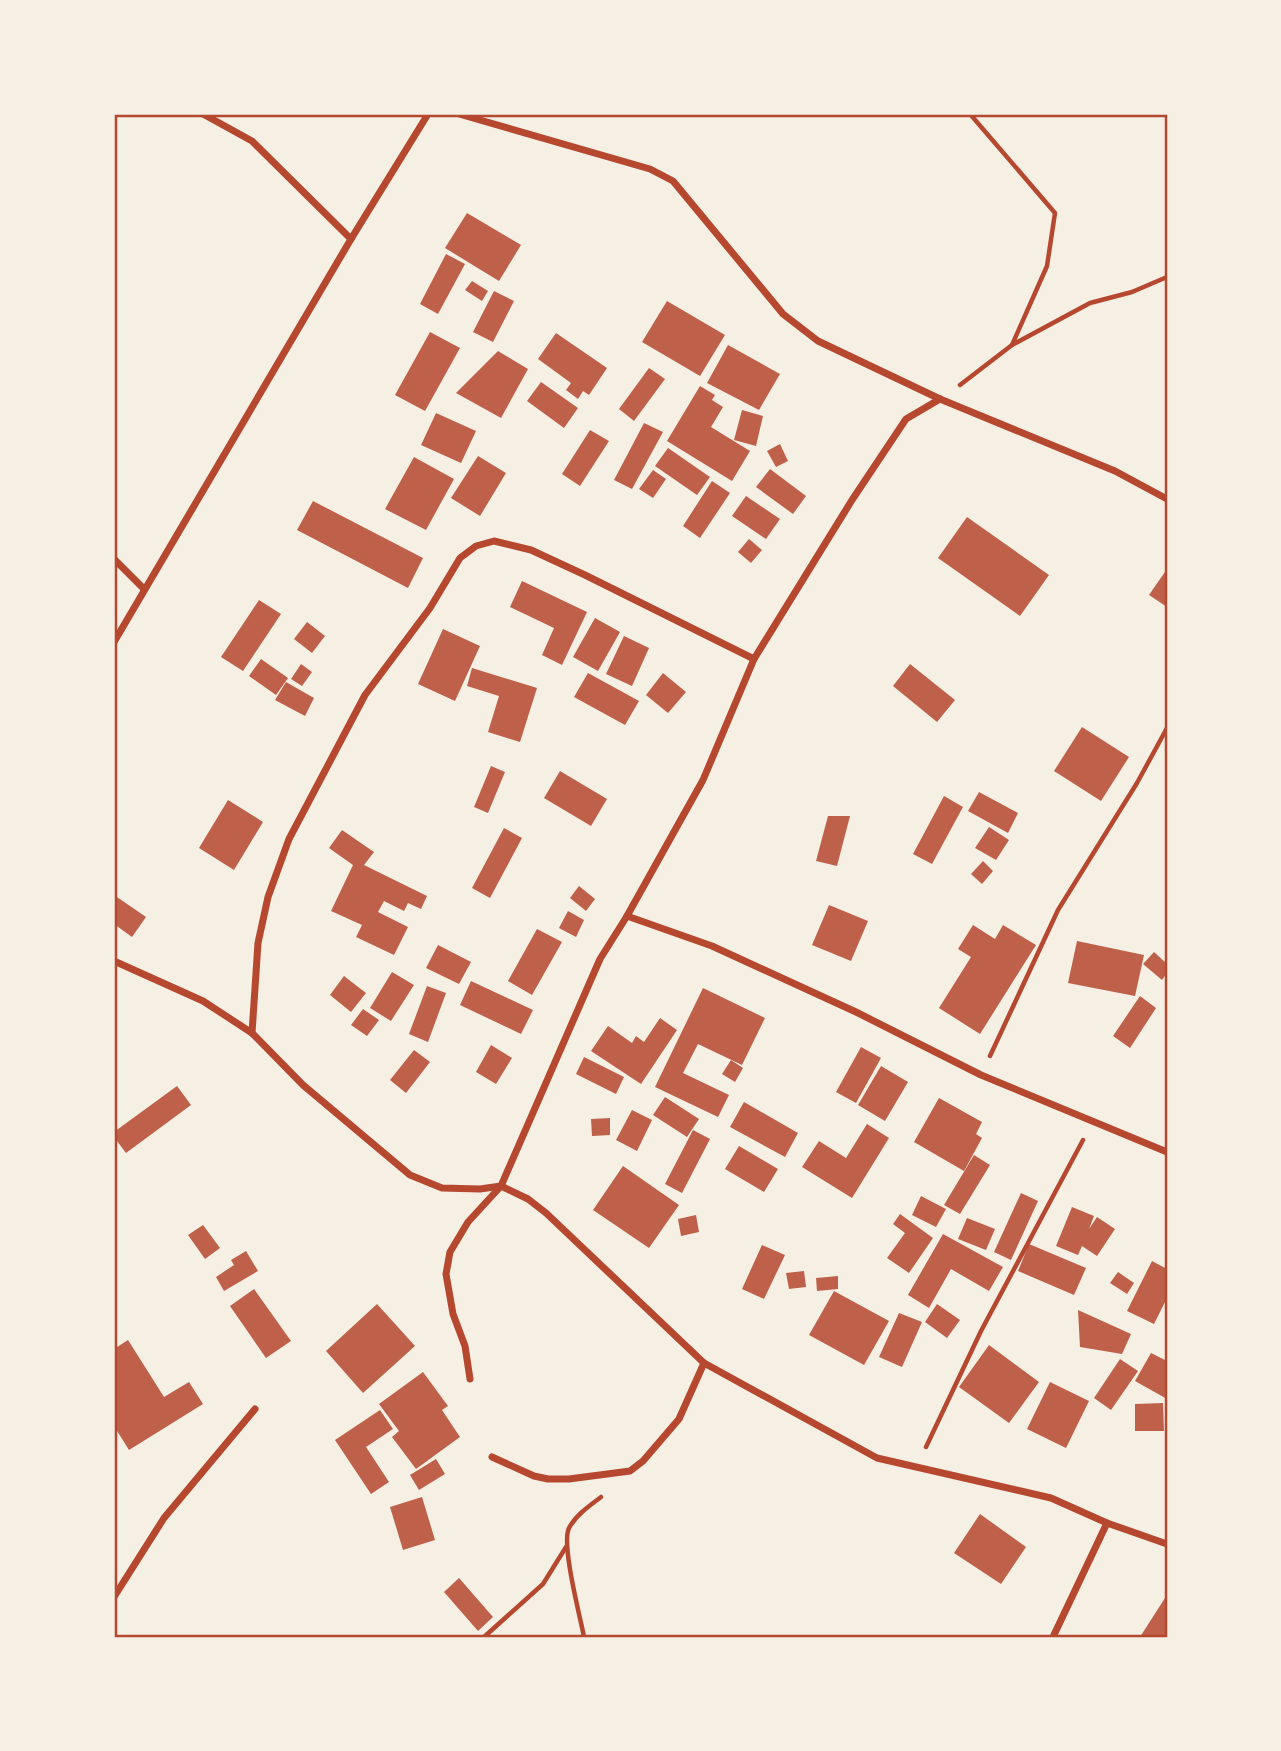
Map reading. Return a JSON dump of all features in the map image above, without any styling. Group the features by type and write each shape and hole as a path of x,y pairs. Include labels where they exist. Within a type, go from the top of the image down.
{"street":[{"path":"203,114 252,141 351,239"},
{"path":"114,642 351,239 428,114"},
{"path":"459,114 650,169 673,181 783,314 818,341 940,399 1115,471 1167,499"},
{"path":"470,1379 465,1346 453,1314 446,1274 450,1252 468,1222 501,1186 600,959 703,780 754,659 852,500 906,419 940,399"},
{"path":"251,1033 258,943 268,897 289,839 365,695 430,608 460,558 475,545 494,541 531,550 754,659"},
{"path":"114,559 144,589"},
{"path":"627,916 712,946 856,1012 981,1075 1167,1152"},
{"path":"114,961 204,1001 251,1033 303,1085 410,1175 442,1188 480,1189 501,1186 528,1199 547,1213 704,1363 877,1458 1051,1498 1107,1523 1167,1544"},
{"path":"492,1457 534,1476 548,1479 630,1471 653,1451 679,1419 704,1363"},
{"path":"114,1597 164,1518 255,1409"},
{"path":"1053,1637 1107,1523"}],"path":[{"path":"970,114 1055,213 1047,266 1012,345"},
{"path":"940,399 1012,345 1090,303 1132,292 1167,277"},
{"path":"981,1075 1058,910 1137,783 1167,728"},
{"path":"915,1468 981,1331 1093,1121"},
{"path":"584,1637 566,1546 568,1530 580,1513 630,1471"},
{"path":"484,1637 543,1584 566,1546"}],"building":[{"path":"467,213 521,245 499,281 445,248"},
{"path":"446,254 465,264 438,314 420,304"},
{"path":"472,281 488,291 482,301 465,290"},
{"path":"494,291 514,301 493,342 473,332"},
{"path":"667,301 725,335 700,376 642,342"},
{"path":"430,332 460,348 425,411 395,395"},
{"path":"556,333 607,368 589,395 583,391 578,399 566,390 571,383 538,359"},
{"path":"728,345 780,374 759,410 707,383"},
{"path":"498,351 528,369 501,418 456,393"},
{"path":"649,368 665,379 634,421 619,409"},
{"path":"541,382 578,408 564,428 527,401"},
{"path":"700,386 715,395 712,400 723,407 711,427 750,451 732,481 667,441"},
{"path":"742,410 763,416 756,446 734,440"},
{"path":"436,413 476,431 461,463 421,445"},
{"path":"644,423 663,432 632,489 614,480"},
{"path":"590,430 609,441 580,486 562,474"},
{"path":"780,444 788,461 776,467 767,451"},
{"path":"668,448 710,477 697,495 655,466"},
{"path":"478,456 506,473 480,516 451,498"},
{"path":"414,457 454,479 426,530 385,509"},
{"path":"770,469 806,496 793,514 756,487"},
{"path":"653,470 666,479 653,498 639,489"},
{"path":"712,481 730,493 700,538 683,526"},
{"path":"746,496 780,519 766,539 732,516"},
{"path":"313,501 423,558 408,588 297,530"},
{"path":"967,517 1049,575 1020,616 938,558"},
{"path":"749,539 762,550 751,563 738,552"},
{"path":"1167,569 1167,607 1149,595"},
{"path":"522,581 587,612 562,665 542,655 554,628 510,607"},
{"path":"259,600 281,614 243,671 221,657"},
{"path":"595,618 620,632 598,671 573,657"},
{"path":"307,622 325,636 312,653 294,639"},
{"path":"443,629 480,646 455,701 418,684"},
{"path":"624,636 649,648 632,686 606,674"},
{"path":"261,659 288,678 276,695 249,676"},
{"path":"301,664 312,672 302,686 291,679"},
{"path":"910,664 955,700 937,722 893,686"},
{"path":"472,668 537,688 520,742 488,732 499,696 467,686"},
{"path":"588,673 639,701 625,725 574,697"},
{"path":"663,673 686,692 668,713 646,695"},
{"path":"286,682 314,698 305,716 275,700"},
{"path":"1082,727 1129,757 1101,801 1054,771"},
{"path":"491,766 505,772 488,813 474,807"},
{"path":"560,771 607,799 591,826 544,798"},
{"path":"979,792 1018,813 1008,833 968,811"},
{"path":"944,796 963,807 932,864 913,854"},
{"path":"228,800 263,822 234,870 199,848"},
{"path":"828,816 850,816 837,866 816,861"},
{"path":"989,827 1009,840 996,860 975,848"},
{"path":"504,828 522,838 490,898 472,888"},
{"path":"342,830 374,852 364,865 427,896 421,909 408,903 404,911 384,901 378,912 408,927 394,955 356,937 362,925 331,911 353,865 329,848"},
{"path":"983,861 993,871 982,884 971,874"},
{"path":"579,886 595,899 586,911 570,898"},
{"path":"114,895 146,917 132,937 114,924"},
{"path":"829,905 868,921 851,961 812,945"},
{"path":"568,911 584,920 576,937 559,928"},
{"path":"973,925 995,939 1003,925 1036,945 980,1034 939,1008 971,957 958,949"},
{"path":"537,929 562,942 532,995 508,981"},
{"path":"1077,941 1144,955 1135,996 1068,983"},
{"path":"438,945 471,962 459,984 426,968"},
{"path":"1154,952 1167,964 1167,973 1162,980 1143,964"},
{"path":"392,972 414,985 391,1021 370,1008"},
{"path":"344,976 366,993 351,1012 330,995"},
{"path":"471,981 533,1010 521,1034 460,1005"},
{"path":"427,986 446,993 428,1042 409,1034"},
{"path":"703,988 765,1018 742,1065 698,1044 683,1073 729,1095 718,1117 655,1087"},
{"path":"1140,996 1156,1008 1130,1048 1113,1036"},
{"path":"363,1009 379,1020 367,1036 351,1025"},
{"path":"660,1018 677,1030 641,1084 591,1051 608,1026 632,1043 636,1036 644,1042"},
{"path":"491,1045 512,1058 496,1084 476,1072"},
{"path":"861,1047 881,1058 856,1103 836,1092"},
{"path":"414,1050 430,1062 406,1093 390,1080"},
{"path":"584,1057 624,1077 616,1094 576,1074"},
{"path":"731,1060 743,1068 735,1082 722,1074"},
{"path":"881,1066 908,1082 885,1121 858,1105"},
{"path":"177,1086 191,1105 126,1153 114,1137 114,1132"},
{"path":"665,1097 699,1119 687,1137 653,1115"},
{"path":"939,1098 982,1122 976,1134 982,1138 964,1171 914,1142"},
{"path":"744,1102 798,1133 785,1157 730,1127"},
{"path":"632,1110 652,1120 637,1151 616,1140"},
{"path":"610,1118 610,1135 592,1136 591,1119"},
{"path":"867,1124 889,1138 852,1198 802,1167 819,1141 846,1158"},
{"path":"693,1130 710,1139 682,1193 665,1184"},
{"path":"739,1146 778,1169 764,1192 725,1169"},
{"path":"974,1155 990,1165 960,1214 944,1205"},
{"path":"623,1166 679,1205 649,1248 593,1210"},
{"path":"1021,1193 1038,1201 1011,1260 994,1252"},
{"path":"921,1196 946,1209 936,1227 912,1215"},
{"path":"1072,1207 1094,1216 1089,1229 1097,1217 1115,1229 1097,1256 1082,1246 1078,1255 1056,1246"},
{"path":"900,1214 933,1238 909,1273 887,1258 905,1233 893,1224"},
{"path":"696,1215 699,1232 681,1236 678,1219"},
{"path":"967,1218 995,1229 986,1250 958,1239"},
{"path":"203,1225 220,1248 205,1259 188,1235"},
{"path":"943,1234 1003,1267 989,1291 951,1269 929,1308 908,1295"},
{"path":"1029,1244 1086,1268 1074,1295 1018,1271"},
{"path":"762,1245 785,1255 764,1299 742,1289"},
{"path":"246,1251 258,1271 224,1291 216,1277 234,1265 231,1260"},
{"path":"1152,1261 1167,1269 1167,1298 1154,1324 1127,1311"},
{"path":"804,1271 806,1287 789,1289 786,1273"},
{"path":"1118,1272 1134,1283 1127,1294 1110,1283"},
{"path":"838,1276 838,1289 817,1291 816,1278"},
{"path":"254,1289 291,1341 266,1358 230,1306"},
{"path":"834,1291 889,1321 864,1365 809,1335"},
{"path":"377,1304 415,1346 363,1393 326,1351"},
{"path":"937,1304 960,1320 947,1338 925,1322"},
{"path":"1078,1310 1131,1334 1122,1354 1080,1347"},
{"path":"899,1313 922,1322 902,1367 879,1357"},
{"path":"128,1340 164,1397 189,1382 203,1404 129,1450 114,1426 114,1349"},
{"path":"989,1345 1039,1382 1009,1423 959,1387"},
{"path":"1151,1353 1167,1361 1167,1399 1135,1381"},
{"path":"1120,1359 1138,1371 1111,1410 1094,1398"},
{"path":"423,1372 448,1406 442,1410 460,1437 416,1469 392,1437 399,1431 379,1404"},
{"path":"1050,1382 1089,1401 1066,1448 1027,1429"},
{"path":"1163,1403 1164,1431 1135,1431 1135,1404"},
{"path":"380,1410 393,1429 366,1447 389,1482 371,1494 335,1440"},
{"path":"436,1459 445,1474 419,1490 410,1475"},
{"path":"422,1497 435,1540 403,1550 390,1507"},
{"path":"980,1514 1026,1547 1001,1584 954,1553"},
{"path":"459,1578 493,1617 478,1631 444,1592"},
{"path":"1165,1598 1167,1637 1140,1637"}]}
